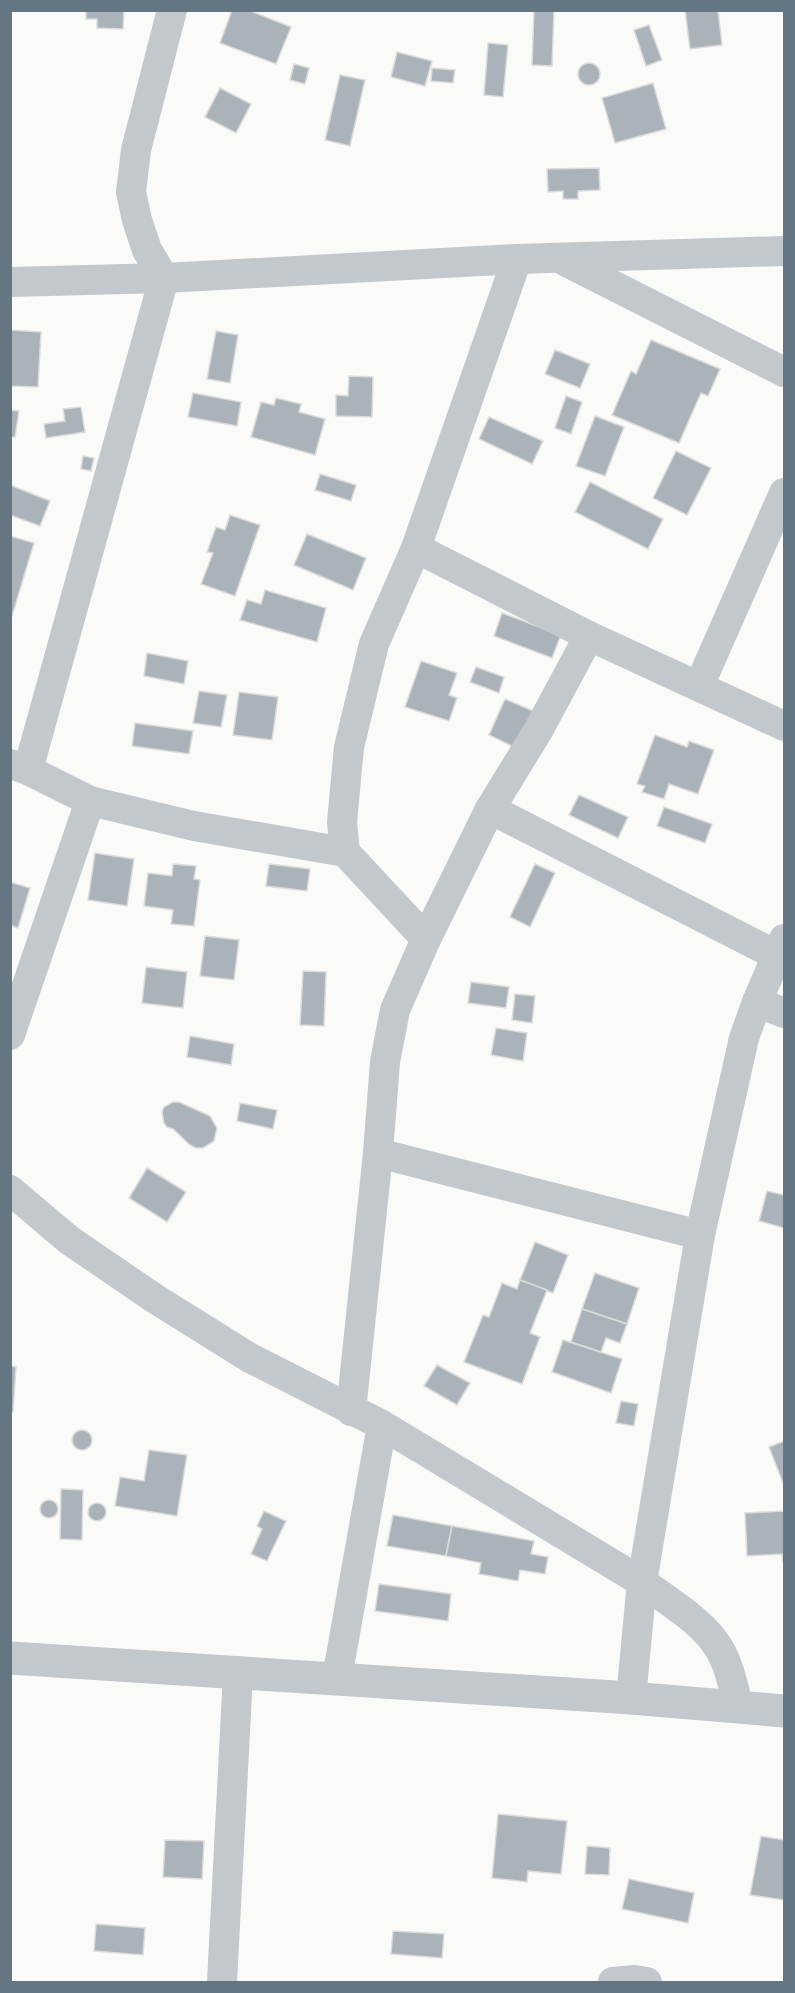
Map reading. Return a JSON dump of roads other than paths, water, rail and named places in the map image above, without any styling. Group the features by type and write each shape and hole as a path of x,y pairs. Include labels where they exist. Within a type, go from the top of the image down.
{"street":[{"path":"172,10 136,150 131,192 147,250 164,278 19,767 90,801 194,826 345,852"},
{"path":"10,282 164,278 518,259 784,251"},
{"path":"426,939 345,852 342,822 349,747 374,644 416,548 518,259"},
{"path":"563,259 784,372"},
{"path":"699,686 784,493"},
{"path":"416,548 589,636 784,726"},
{"path":"351,1411 386,1062 395,1010 426,939 490,809 539,729 589,636"},
{"path":"10,1035 90,801"},
{"path":"490,809 781,948 744,1038 700,1235 642,1582 631,1698"},
{"path":"757,1002 784,1013"},
{"path":"378,1153 700,1235"},
{"path":"10,1190 69,1240 153,1298 250,1358 382,1425 642,1582 682,1610 714,1641 729,1672 738,1706"},
{"path":"337,1678 382,1425"},
{"path":"10,1658 631,1698 784,1711"},
{"path":"222,1983 238,1674"},
{"path":"613,1983 634,1980 647,1983"}]}
